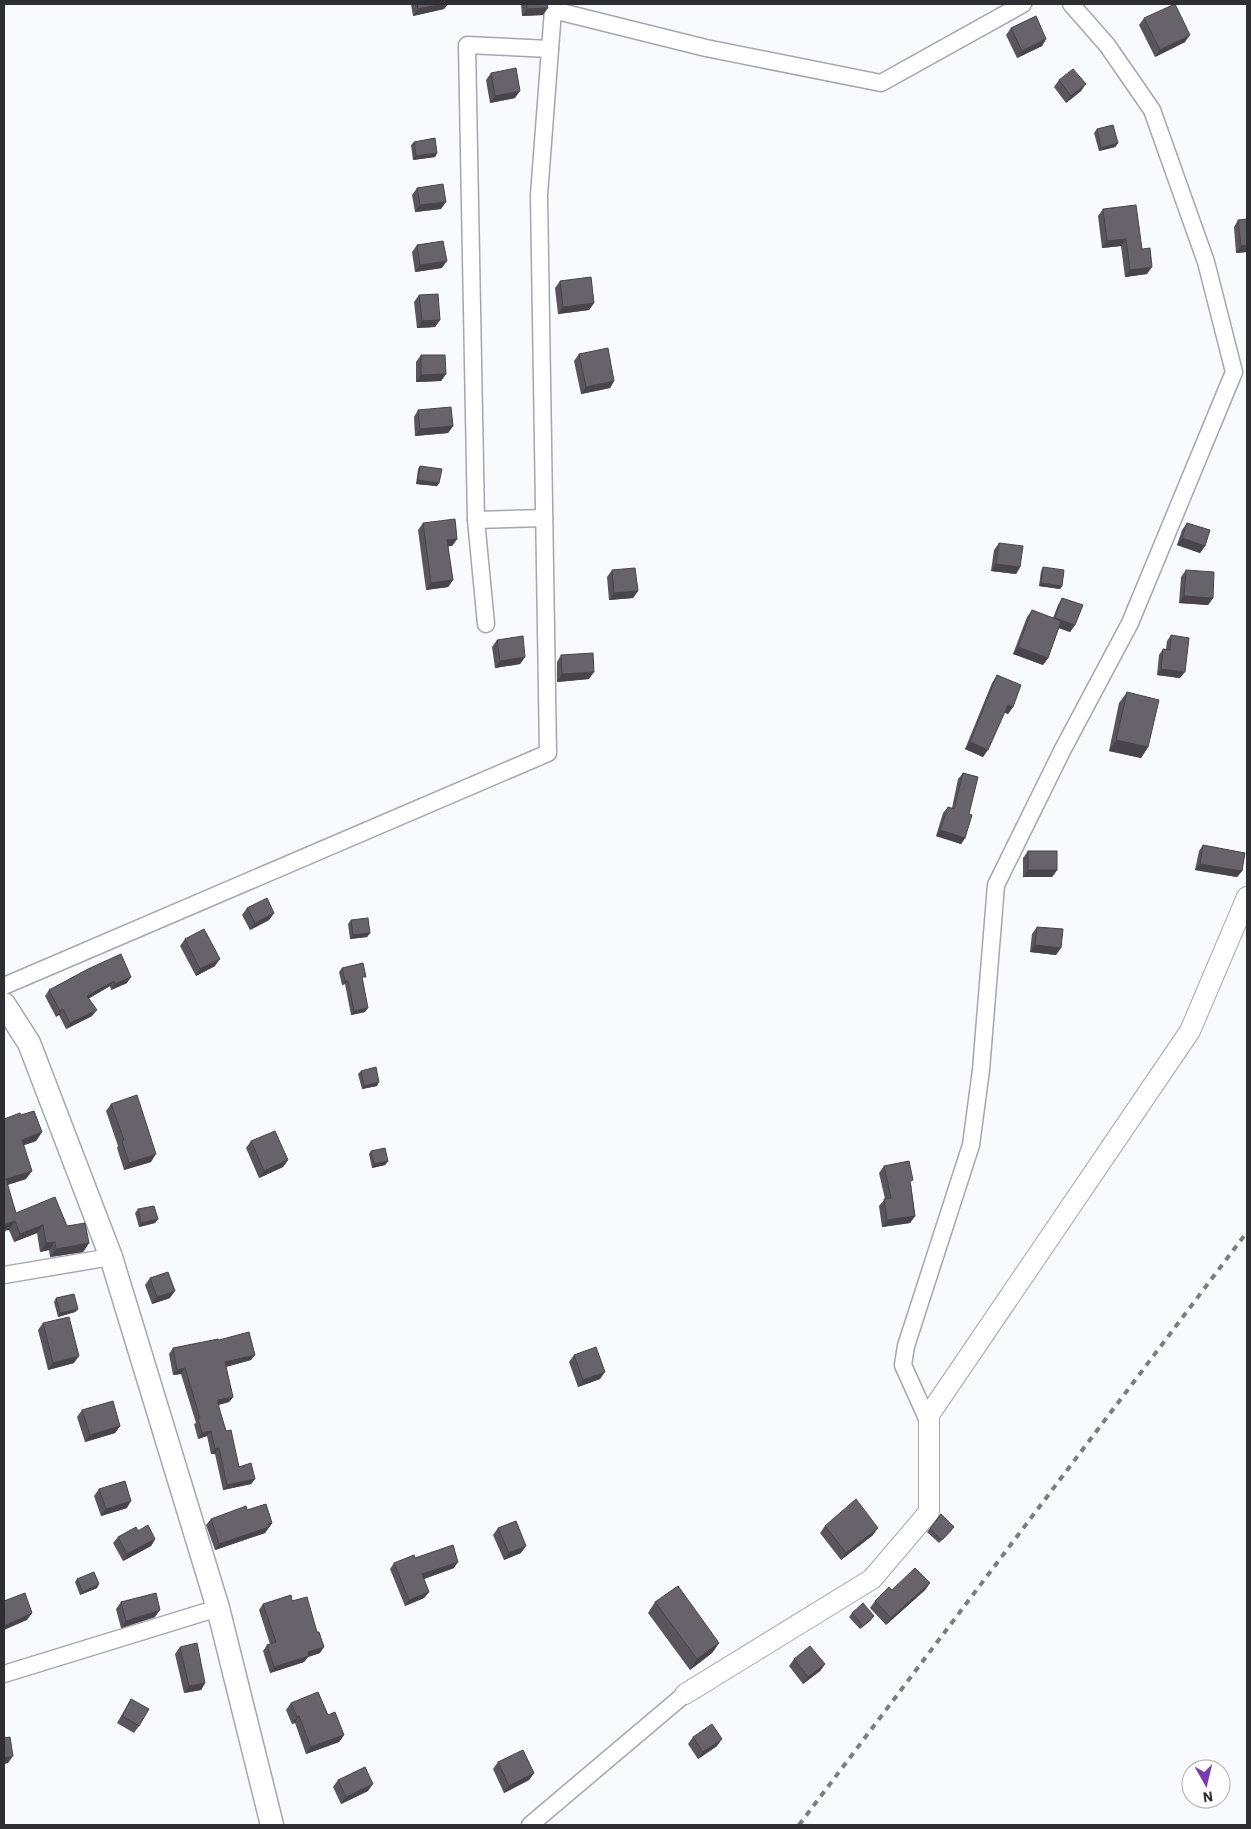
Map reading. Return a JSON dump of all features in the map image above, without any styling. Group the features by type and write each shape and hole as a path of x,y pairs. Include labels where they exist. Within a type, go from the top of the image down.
{"main road":[{"path":"4,1004 29,1043 112,1257 218,1608 272,1825"}],"street":[{"path":"4,986 548,753 539,195 553,10 706,48 881,83 1023,4"},
{"path":"929,1423 903,1365 906,1346 971,1145 981,1070 996,885 1063,749 1130,623 1234,372 1206,262 1152,110 1107,45 1071,4"},
{"path":"486,624 476,520 467,45 550,49"},
{"path":"476,520 544,518"},
{"path":"530,1825 685,1694 872,1579 929,1512 929,1415 1190,1031 1247,897"},
{"path":"4,1275 112,1257"},
{"path":"4,1674 218,1608"}],"building":[{"path":"417,4 442,4 418,9"},
{"path":"527,4 547,4 548,8 527,9"},
{"path":"1175,4 1190,35 1160,50 1144,18"},
{"path":"1036,16 1046,39 1022,51 1011,28"},
{"path":"516,68 520,91 495,96 491,73"},
{"path":"1073,69 1086,84 1071,96 1059,80"},
{"path":"1113,125 1118,143 1101,148 1097,129"},
{"path":"435,138 437,153 416,156 414,142"},
{"path":"443,184 446,202 420,205 417,188"},
{"path":"1136,205 1142,249 1150,248 1152,267 1130,270 1126,239 1107,241 1103,209"},
{"path":"1247,219 1247,245 1241,246 1238,220"},
{"path":"443,241 447,261 420,265 417,245"},
{"path":"591,277 594,303 563,307 560,281"},
{"path":"438,294 440,320 422,321 419,295"},
{"path":"608,348 614,381 586,387 579,354"},
{"path":"421,355 445,355 446,374 421,375"},
{"path":"451,407 453,426 420,429 418,410"},
{"path":"420,466 442,469 439,483 418,480"},
{"path":"455,519 457,539 447,540 453,580 431,583 423,523"},
{"path":"1187,523 1210,530 1205,546 1182,538"},
{"path":"999,543 1023,546 1020,567 996,564"},
{"path":"1043,567 1064,570 1062,586 1041,583"},
{"path":"635,568 638,591 614,593 612,570"},
{"path":"1186,570 1214,572 1213,598 1184,596"},
{"path":"1062,598 1083,605 1075,625 1055,618"},
{"path":"1032,610 1061,621 1048,658 1018,647"},
{"path":"1171,635 1189,638 1185,672 1161,669 1163,649 1170,650"},
{"path":"523,636 525,657 500,661 497,640"},
{"path":"593,653 594,672 562,674 561,655"},
{"path":"997,675 1021,685 1013,707 1008,705 988,750 970,742"},
{"path":"1127,692 1159,700 1148,747 1116,740"},
{"path":"963,773 978,777 969,814 972,815 965,838 940,830 948,807 954,809"},
{"path":"1203,845 1245,853 1242,871 1200,864"},
{"path":"1028,851 1057,851 1057,870 1028,870"},
{"path":"267,898 274,913 255,923 247,908"},
{"path":"368,918 370,933 353,935 351,920"},
{"path":"1037,927 1063,929 1061,948 1035,945"},
{"path":"204,929 220,959 200,969 185,939"},
{"path":"121,954 131,977 115,984 114,981 87,996 97,1010 70,1023 63,1009 60,1011 49,990"},
{"path":"363,963 366,977 362,977 368,1008 354,1011 348,981 345,981 342,968"},
{"path":"376,1067 379,1082 364,1086 361,1071"},
{"path":"137,1095 156,1154 129,1163 122,1141 124,1140 111,1104"},
{"path":"34,1111 42,1132 22,1140 32,1171 6,1179 16,1213 55,1197 67,1226 85,1223 89,1243 56,1249 55,1242 46,1243 43,1225 20,1234 15,1221 4,1225 4,1119 20,1113 21,1115"},
{"path":"275,1131 288,1160 264,1171 251,1141"},
{"path":"385,1148 388,1161 374,1164 371,1151"},
{"path":"909,1161 913,1180 910,1181 915,1216 887,1220 884,1199 891,1198 884,1166"},
{"path":"154,1206 158,1219 141,1223 138,1209"},
{"path":"168,1272 175,1291 157,1297 150,1278"},
{"path":"74,1294 78,1309 60,1313 56,1298"},
{"path":"69,1317 79,1356 53,1363 43,1323"},
{"path":"249,1332 255,1355 225,1362 233,1397 218,1400 218,1404 226,1431 231,1430 239,1467 251,1463 255,1479 227,1485 219,1448 215,1449 211,1431 202,1433 198,1419 200,1418 185,1368 177,1370 173,1348 219,1340"},
{"path":"596,1347 605,1372 583,1380 574,1355"},
{"path":"113,1401 120,1426 90,1435 82,1410"},
{"path":"125,1481 131,1501 106,1509 99,1489"},
{"path":"856,1499 878,1528 846,1553 825,1526"},
{"path":"266,1504 272,1523 268,1524 269,1527 219,1544 211,1519 246,1506 247,1510"},
{"path":"941,1514 954,1527 942,1540 930,1529"},
{"path":"516,1521 526,1546 509,1553 498,1528"},
{"path":"148,1525 155,1539 127,1554 118,1537 136,1527 138,1531"},
{"path":"453,1545 458,1562 422,1574 429,1592 409,1600 394,1563 414,1555 415,1558"},
{"path":"915,1568 930,1583 891,1618 875,1601 889,1587 892,1590"},
{"path":"94,1572 99,1584 83,1592 77,1579"},
{"path":"678,1586 719,1643 697,1659 655,1602"},
{"path":"25,1593 32,1613 4,1626 4,1601"},
{"path":"156,1593 160,1610 126,1621 121,1602"},
{"path":"291,1595 292,1601 307,1597 317,1632 319,1632 324,1647 308,1652 309,1656 274,1667 267,1645 276,1642 263,1604"},
{"path":"863,1603 874,1616 863,1626 852,1613"},
{"path":"197,1643 205,1683 189,1686 180,1647"},
{"path":"810,1646 825,1664 808,1677 794,1659"},
{"path":"318,1692 328,1715 335,1712 344,1735 311,1747 299,1716 297,1717 291,1703"},
{"path":"131,1699 149,1709 139,1726 122,1716"},
{"path":"712,1724 722,1739 703,1752 693,1737"},
{"path":"10,1737 13,1756 4,1758 4,1738"},
{"path":"523,1750 534,1773 509,1786 498,1762"},
{"path":"365,1767 373,1784 346,1797 338,1780"}],"railway":[{"path":"799,1825 1247,1232"}]}
